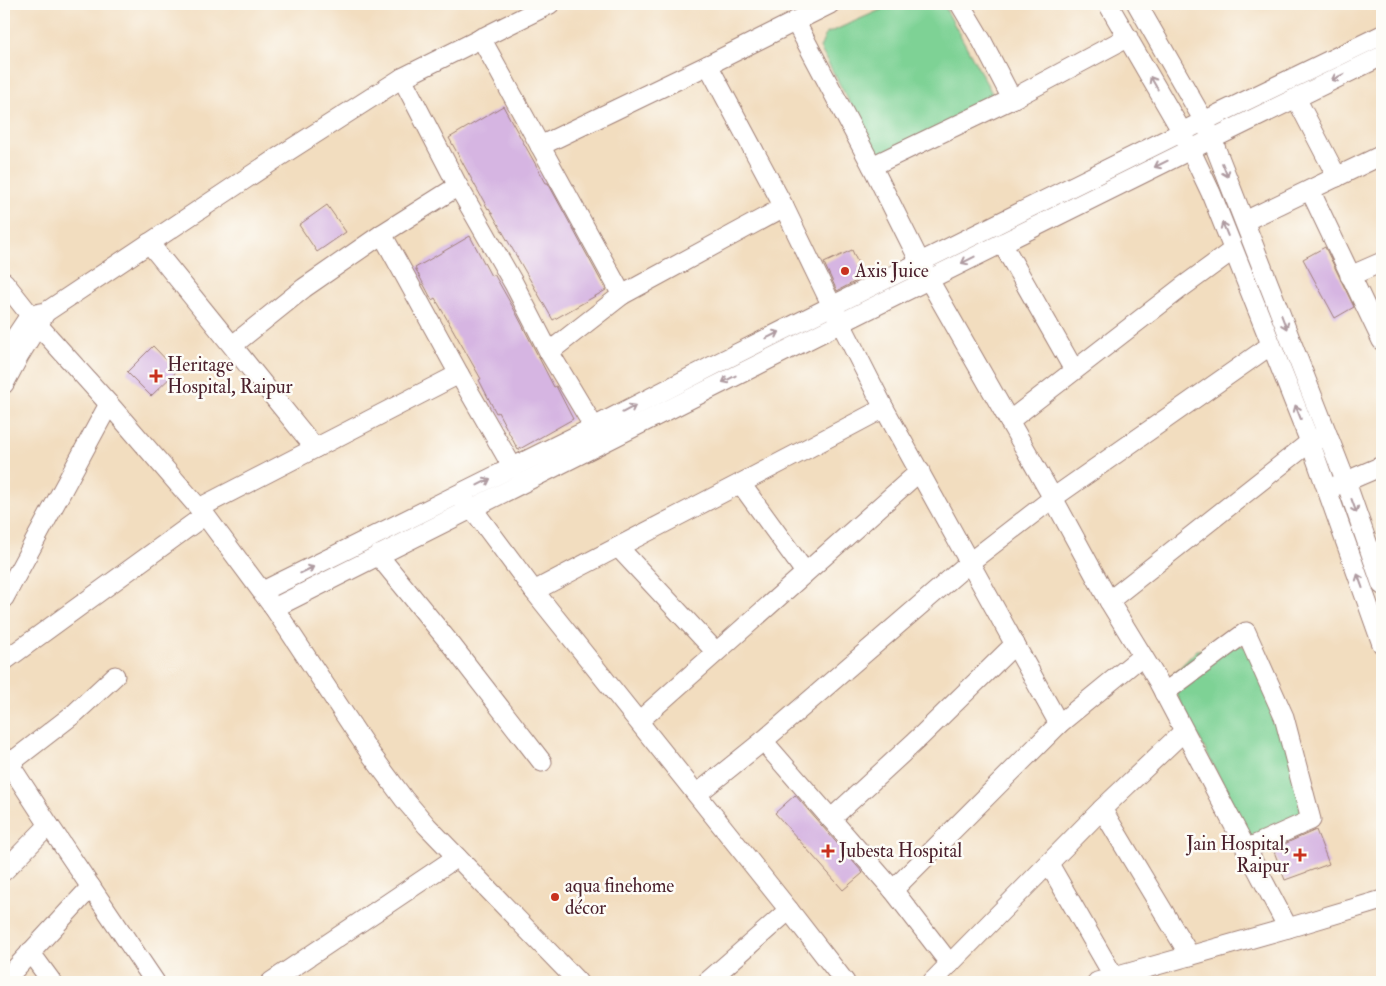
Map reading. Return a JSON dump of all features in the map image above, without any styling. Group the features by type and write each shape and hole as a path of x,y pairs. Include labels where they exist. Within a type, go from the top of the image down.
{"street":[{"path":"4,354 38,318 149,243 402,78 550,4"},
{"path":"540,146 830,4"},
{"path":"960,4 982,41 1012,99"},
{"path":"1108,4 1186,141 1211,193 1271,346 1318,438 1346,482 1382,585"},
{"path":"1137,4 1204,121 1245,221 1318,438 1328,489 1382,644"},
{"path":"795,21 872,166 924,271 1053,498 1109,601 1164,694 1288,928"},
{"path":"274,608 378,555 466,501 513,468 594,428 722,360 832,306 1002,243 1186,141 1204,121 1382,36"},
{"path":"872,166 1012,99 1128,37"},
{"path":"481,38 622,294"},
{"path":"263,591 466,501 602,444 841,322 924,271 1186,141 1212,139 1382,56"},
{"path":"708,65 784,207 884,408 1059,724"},
{"path":"402,78 458,186 514,284 549,352 594,428"},
{"path":"1296,98 1337,177"},
{"path":"1245,221 1382,155"},
{"path":"233,345 304,288 382,234 458,186"},
{"path":"1310,190 1382,341"},
{"path":"549,352 622,294 784,207"},
{"path":"382,234 513,468"},
{"path":"149,243 315,448"},
{"path":"1002,243 1074,370"},
{"path":"1008,420 1233,250"},
{"path":"1350,276 1382,262"},
{"path":"4,282 38,318 202,512 263,591 370,753 404,799 457,857 578,982"},
{"path":"4,384 38,318"},
{"path":"697,794 763,741 970,562 1053,498 1271,346"},
{"path":"4,661 202,512 315,448 459,374"},
{"path":"4,598 110,404"},
{"path":"534,591 884,408"},
{"path":"1109,601 1318,438"},
{"path":"1328,489 1382,466"},
{"path":"638,721 920,471"},
{"path":"741,484 805,572"},
{"path":"466,501 534,591 845,982"},
{"path":"618,547 716,652"},
{"path":"378,555 453,647 542,762"},
{"path":"1164,694 1246,632 1284,717 1311,820 1246,849"},
{"path":"831,819 921,736 1015,644"},
{"path":"893,890 1059,724 1142,656"},
{"path":"115,676 75,713 6,760 155,982"},
{"path":"932,982 1102,809 1184,732"},
{"path":"763,741 893,890 950,964"},
{"path":"1102,809 1190,956"},
{"path":"4,871 49,825"},
{"path":"271,982 457,857"},
{"path":"1049,864 1105,980 1382,900"},
{"path":"4,981 91,887"},
{"path":"708,982 728,975 789,910"},
{"path":"30,952 52,982"}],"green space":[{"path":"894,4 943,4 998,104 881,160 820,48 826,34"},
{"path":"1232,644 1259,649 1312,821 1254,845 1169,679 1197,650"}],"building":[{"path":"503,106 546,183 548,183 606,290 553,320 449,138"},
{"path":"327,205 346,232 317,252 299,225"},
{"path":"470,236 491,276 494,274 515,311 554,387 556,386 573,419 518,450 498,412 496,413 479,380 481,379 435,298 432,300 415,268"},
{"path":"1325,247 1354,307 1335,318 1303,259"},
{"name":"Axis Juice","path":"852,250 864,277 837,291 824,263"},
{"path":"153,346 177,371 151,396 127,372"},
{"path":"795,795 863,873 843,890 775,813"},
{"path":"1316,830 1329,864 1285,880 1273,849"}],"place":[{"name":"Axis Juice","path":"845,271"},
{"name":"Heritage Hospital, Raipur","path":"156,376"},
{"name":"Jubesta Hospital","path":"828,851"},
{"name":"Jain Hospital, Raipur","path":"1300,855"},
{"name":"aqua finehome décor","path":"555,897"}]}
